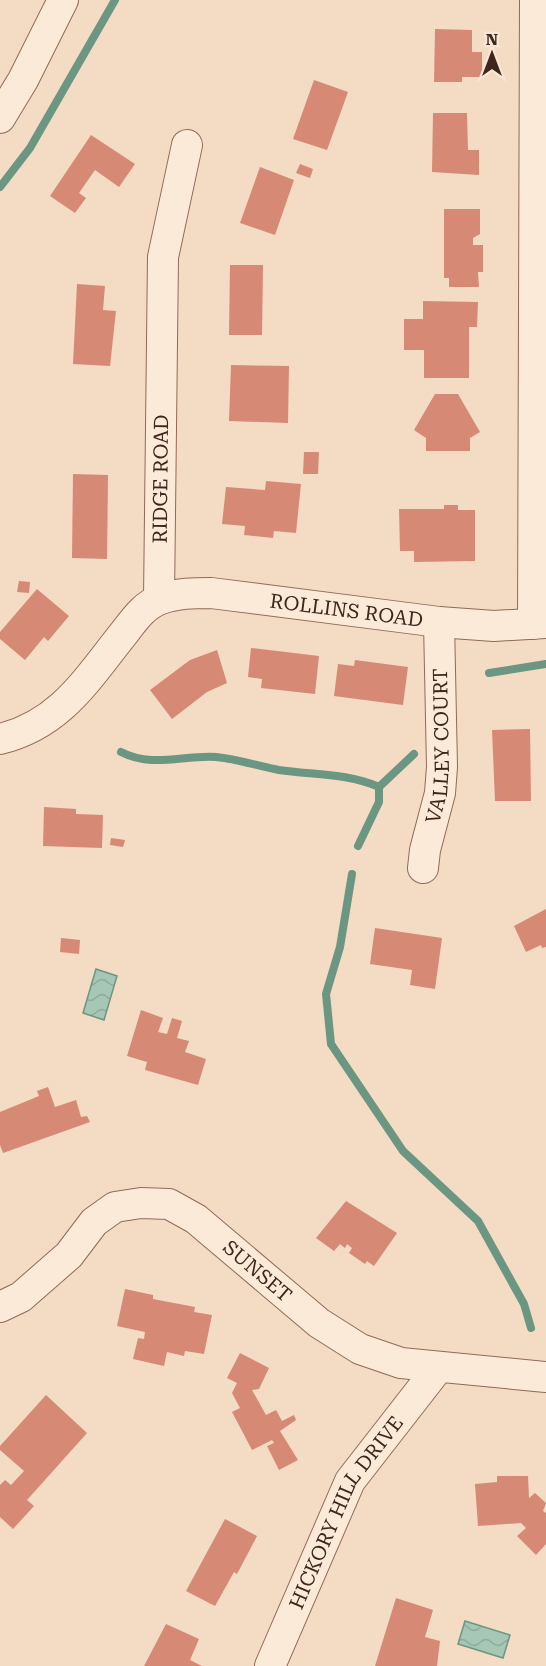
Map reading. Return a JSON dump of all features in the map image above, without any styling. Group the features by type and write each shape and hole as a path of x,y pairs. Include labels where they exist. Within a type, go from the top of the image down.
{"street":[{"path":"0,118 23,80 63,0"},
{"path":"535,0 539,624"},
{"name":"RIDGE ROAD","path":"159,599 164,257 187,145"},
{"name":"ROLLINS ROAD","path":"159,599 185,593 211,593 440,622 494,626 539,624"},
{"path":"0,739 34,728 64,708 141,611 159,599"},
{"name":"VALLEY COURT","path":"423,868 425,850 440,793 442,767 440,622"},
{"name":"SUNSET","path":"0,1307 21,1296 69,1256 94,1222 115,1207 141,1203 169,1204 196,1219 319,1323 360,1349 401,1363 546,1377"},
{"name":"HICKORY HILL DRIVE","path":"270,1666 350,1481 438,1368"}],"water":[{"path":"96,969 117,976 104,1020 83,1013"},
{"path":"465,1621 510,1635 503,1658 458,1644"}],"building":[{"path":"435,29 472,30 472,52 482,52 482,77 462,77 462,82 434,82"},
{"path":"314,80 348,92 327,150 293,139"},
{"path":"433,113 467,113 468,150 479,150 479,175 432,172"},
{"path":"91,135 135,164 119,187 95,170 79,193 86,198 75,213 50,196"},
{"path":"300,164 313,169 310,178 296,173"},
{"path":"260,167 294,180 275,235 240,223"},
{"path":"444,209 480,209 480,234 473,238 473,245 483,245 483,272 478,272 479,287 449,287 449,278 444,278"},
{"path":"230,265 263,265 262,335 229,335"},
{"path":"77,284 105,286 103,310 116,311 110,366 73,364"},
{"path":"423,301 478,302 477,327 469,327 469,378 424,378 424,350 404,350 404,319 423,319"},
{"path":"231,365 289,366 288,423 229,421"},
{"path":"435,394 458,394 480,432 470,438 470,451 426,451 426,438 414,430"},
{"path":"304,452 319,452 318,474 303,474"},
{"path":"73,474 108,475 107,559 72,558"},
{"path":"266,481 301,484 296,533 274,531 273,538 244,535 245,526 222,524 226,487 265,490"},
{"path":"444,505 458,505 458,510 475,510 475,561 414,562 414,551 400,551 399,509 444,509"},
{"path":"19,581 30,582 29,593 17,592"},
{"path":"37,589 69,616 48,641 44,637 25,660 0,639 0,632"},
{"path":"251,648 319,656 315,694 261,688 262,679 248,677"},
{"path":"217,650 227,683 207,692 172,719 150,690 190,660"},
{"path":"355,660 408,667 403,705 334,696 338,664 354,666"},
{"path":"530,729 531,801 495,801 492,730"},
{"path":"44,807 76,809 76,814 103,815 102,848 43,846"},
{"path":"111,838 125,840 123,847 110,845"},
{"path":"546,909 546,947 542,948 541,945 526,952 514,926"},
{"path":"375,928 442,938 435,989 410,985 412,970 370,964"},
{"path":"61,938 80,940 79,954 60,952"},
{"path":"141,1010 163,1018 158,1032 167,1034 172,1018 182,1021 177,1038 189,1041 185,1052 206,1059 198,1085 145,1070 147,1062 127,1056"},
{"path":"48,1087 55,1107 76,1100 81,1117 87,1116 90,1122 3,1153 0,1145 0,1112 39,1096 37,1091"},
{"path":"346,1201 397,1233 374,1266 367,1261 365,1264 349,1253 352,1248 347,1244 345,1248 340,1244 334,1251 316,1238"},
{"path":"125,1289 153,1295 153,1299 195,1307 194,1312 212,1315 204,1354 185,1351 184,1356 167,1352 164,1366 133,1359 138,1338 144,1339 145,1332 117,1326"},
{"path":"240,1353 269,1368 259,1389 252,1390 266,1415 276,1410 282,1421 294,1415 296,1420 280,1431 298,1460 279,1470 267,1446 274,1443 272,1440 252,1450 232,1412 240,1408 232,1393 237,1383 227,1378"},
{"path":"46,1395 87,1433 27,1500 34,1506 13,1529 0,1517 0,1485 5,1480 11,1485 24,1471 0,1450 0,1446"},
{"path":"497,1476 528,1476 529,1498 535,1493 546,1503 543,1511 546,1513 546,1544 536,1555 517,1536 526,1528 521,1523 478,1526 475,1484 497,1482"},
{"path":"225,1519 257,1536 237,1574 234,1572 215,1606 186,1591"},
{"path":"396,1598 433,1610 425,1637 440,1641 437,1666 375,1666"},
{"path":"166,1624 199,1639 190,1660 202,1666 144,1666"}],"waterway":[{"path":"0,187 30,148 115,0"},
{"path":"489,673 546,664"},
{"path":"121,752 133,757 156,760 216,757 279,770 367,782 379,787 379,802 358,846"},
{"path":"379,787 414,754"},
{"path":"352,874 340,947 326,994 331,1044 403,1151 478,1221 524,1304 531,1328"}]}
